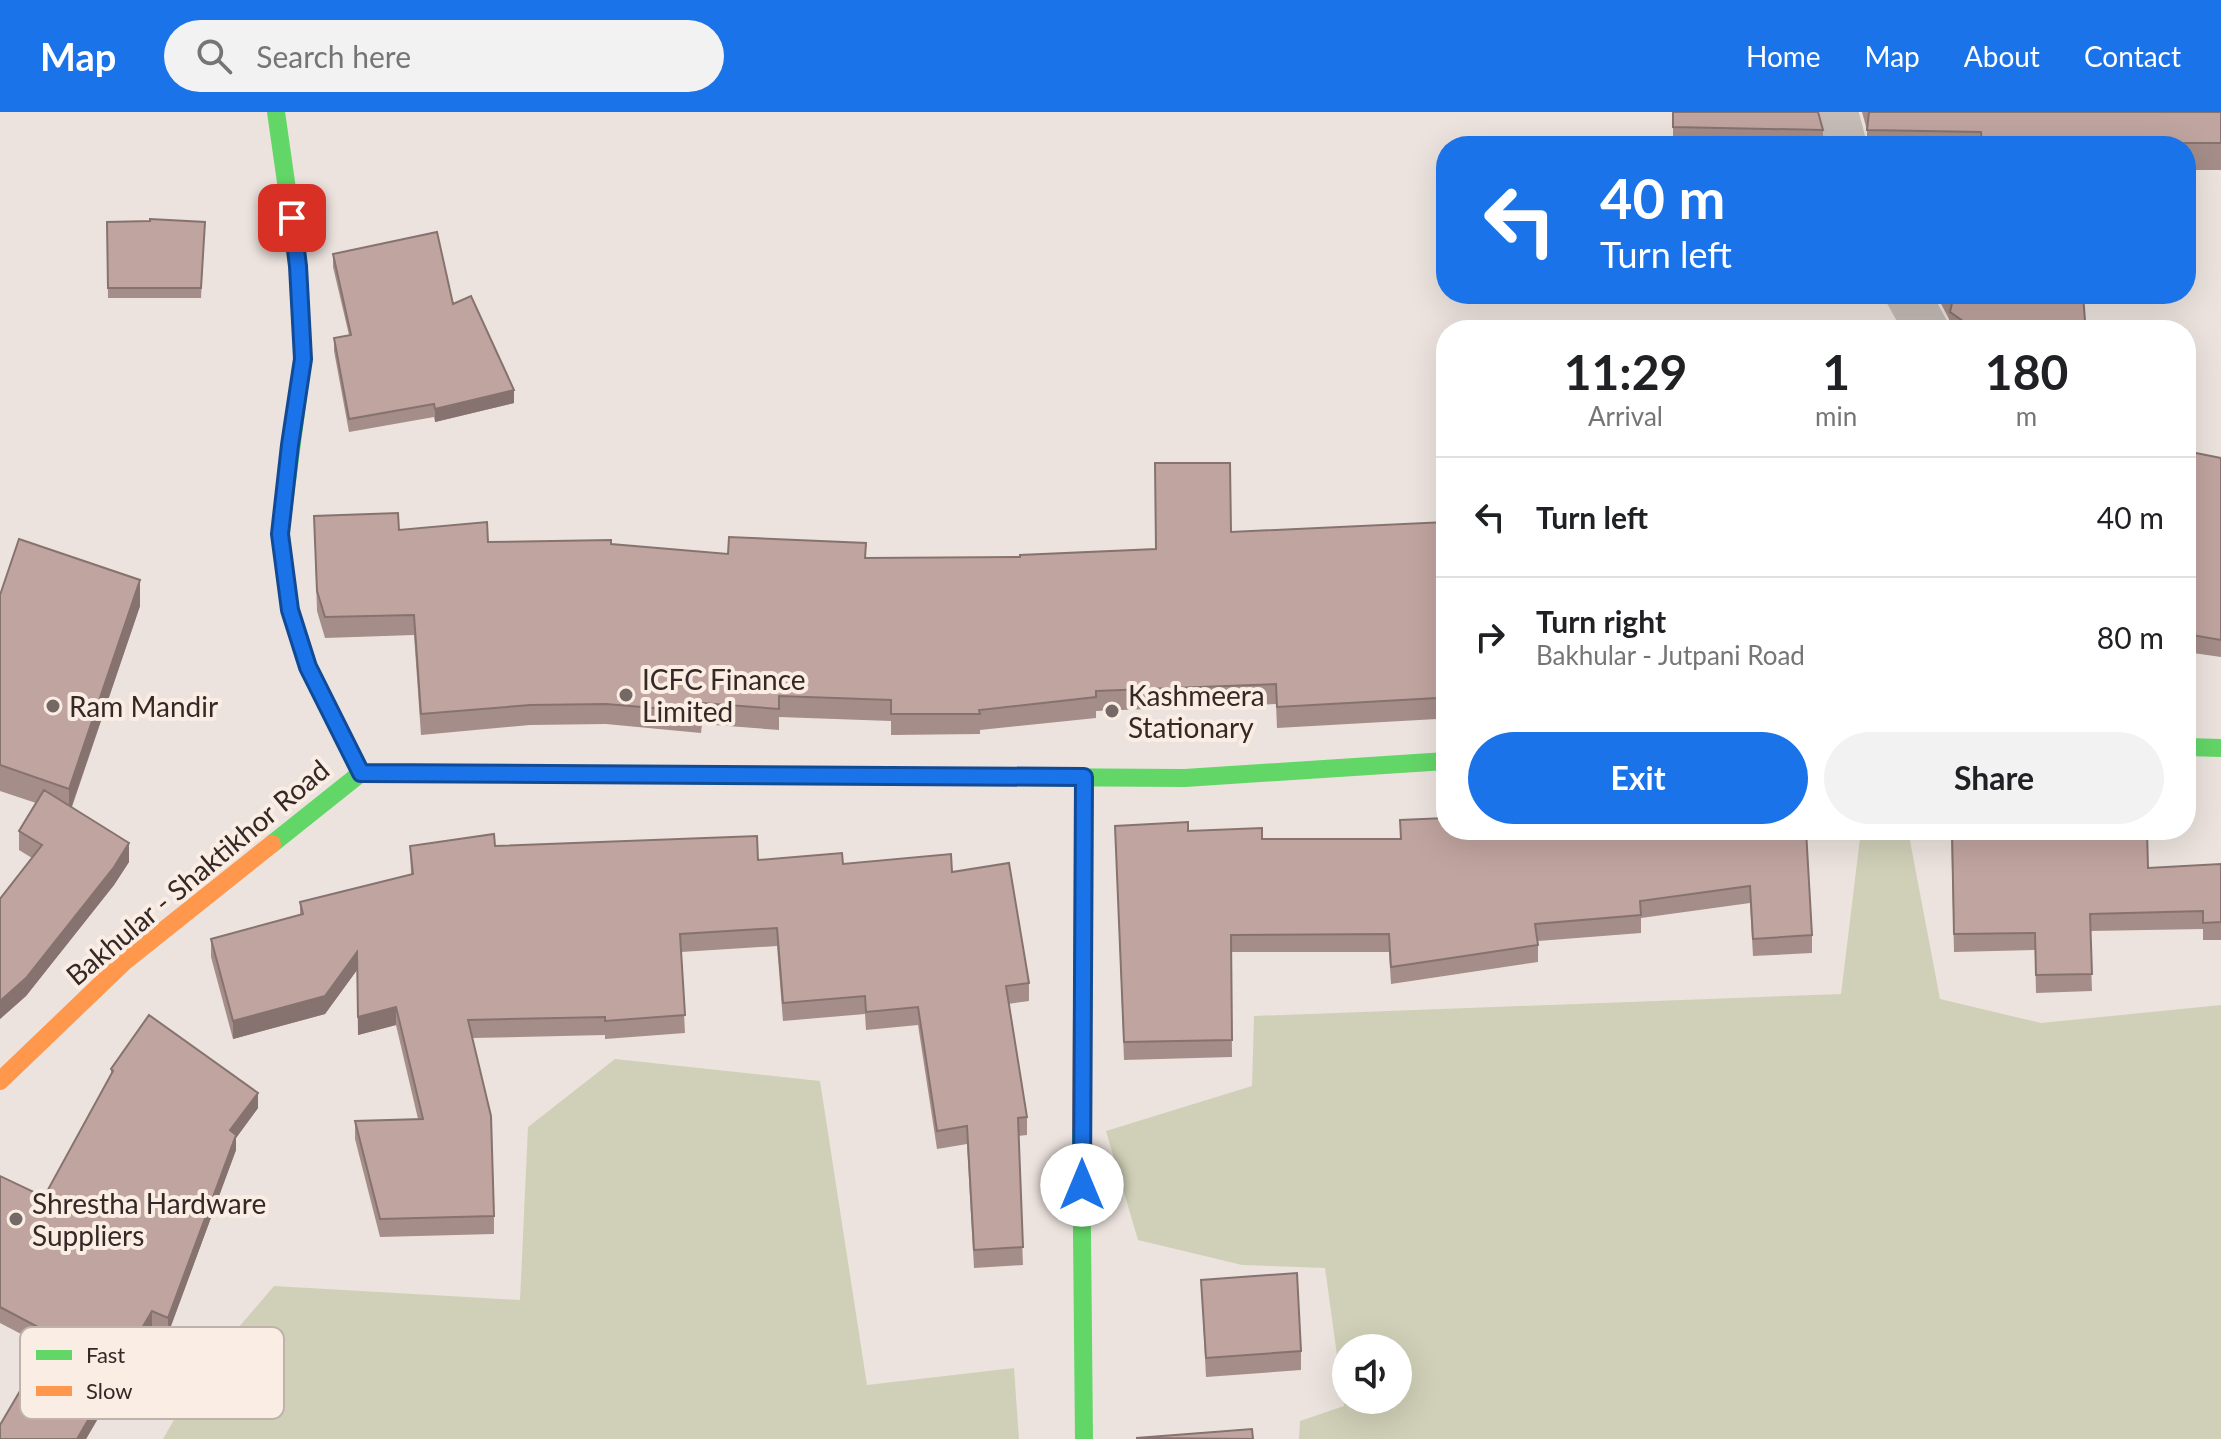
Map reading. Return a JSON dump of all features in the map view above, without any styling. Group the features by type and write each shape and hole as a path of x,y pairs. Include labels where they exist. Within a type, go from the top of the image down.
{"street":[{"path":"276,112 298,266 303,359 280,534 290,610 308,667 361,773 1185,778 1436,762"},
{"path":"1836,112 1842,136"},
{"path":"2196,747 2221,748"},
{"name":"Bakhular - Shaktikhor Road","path":"0,1081 124,962 361,773"},
{"path":"1084,777 1081,1137 1084,1439"}],"green space":[{"path":"1860,840 1910,840 1940,999 2041,1023 2221,1005 2221,1439 1299,1439 1300,1421 1332,1410 1332,1414 1412,1414 1412,1334 1334,1334 1325,1268 1242,1265 1138,1240 1106,1131 1252,1086 1254,1016 1841,994"},
{"path":"615,1059 820,1081 867,1385 1014,1368 1019,1439 163,1439 174,1419 284,1419 284,1327 239,1327 274,1286 520,1300 528,1127"}],"building":[{"path":"1673,112 1818,112 1823,130 1673,127"},
{"path":"1869,112 2221,112 2221,143 2196,143 2196,136 1981,136 1981,132 1867,130"},
{"path":"150,219 205,222 201,288 108,288 107,222"},
{"path":"437,232 453,304 471,296 514,390 435,409 434,404 349,419 334,338 351,335 333,254"},
{"path":"1952,304 2084,304 2085,320 1962,320 1950,312"},
{"path":"2196,453 2221,458 2221,640 2196,636"},
{"path":"1155,463 1230,463 1231,532 1436,522 1436,698 1277,707 1276,684 1096,691 1096,697 979,710 980,714 891,714 891,700 779,696 779,709 702,703 701,712 606,704 530,705 421,714 414,615 325,617 317,591 314,516 398,513 399,530 487,522 488,542 611,540 611,544 728,554 729,537 866,543 865,558 1020,557 1156,549"},
{"name":"Ram Mandir","path":"19,539 140,580 69,789 0,765 0,595"},
{"path":"44,790 129,843 114,867 26,978 0,1001 0,899 42,845 19,831"},
{"path":"1436,818 1436,840 1807,840 1812,935 1753,939 1750,886 1640,901 1641,915 1535,924 1538,945 1391,967 1389,934 1231,935 1232,1040 1124,1042 1115,826 1188,822 1188,831 1262,828 1262,839 1401,839 1400,820"},
{"path":"494,834 495,846 757,836 758,860 842,853 843,864 951,854 952,872 1009,863 1029,983 1006,986 1027,1117 1018,1118 1023,1247 974,1250 967,1126 937,1131 918,1007 866,1012 865,996 783,1003 777,928 680,934 685,1015 605,1021 605,1017 468,1020 491,1116 494,1216 380,1219 355,1121 423,1119 396,1007 358,1017 357,952 325,996 233,1021 211,939 303,914 300,902 413,874 410,846"},
{"path":"1952,840 2147,840 2148,868 2221,864 2221,922 2203,923 2203,911 2090,914 2092,974 2036,975 2035,933 1954,934"},
{"path":"149,1015 258,1093 230,1130 236,1135 168,1318 152,1311 143,1327 38,1327 0,1307 0,1176 44,1197 113,1071 111,1069"},
{"path":"1297,1273 1301,1351 1206,1358 1201,1280"},
{"path":"20,1391 20,1419 89,1419 77,1439 0,1439 0,1425"},
{"path":"1252,1429 1253,1439 1136,1438"}],"traffic: fast":[{"path":"276,112 298,266 303,359 280,534 290,610 308,667 361,773"},
{"path":"2196,747 2221,748"},
{"path":"361,773 1185,778 1436,762"},
{"path":"272,844 361,773"},
{"path":"1081,1129 1084,1439"}],"traffic: slow":[{"path":"1081,1129 1084,777"},
{"path":"0,1081 124,962 272,844"}],"place":[{"name":"ICFC Finance Limited","path":"626,695"},
{"name":"Ram Mandir","path":"53,706"},
{"name":"Kashmeera Stationary","path":"1112,711"},
{"name":"Shrestha Hardware Suppliers","path":"16,1219"}],"route":[{"path":"292,218 303,359 280,534 290,610 308,667 361,773 1084,777 1082,1185"}]}
